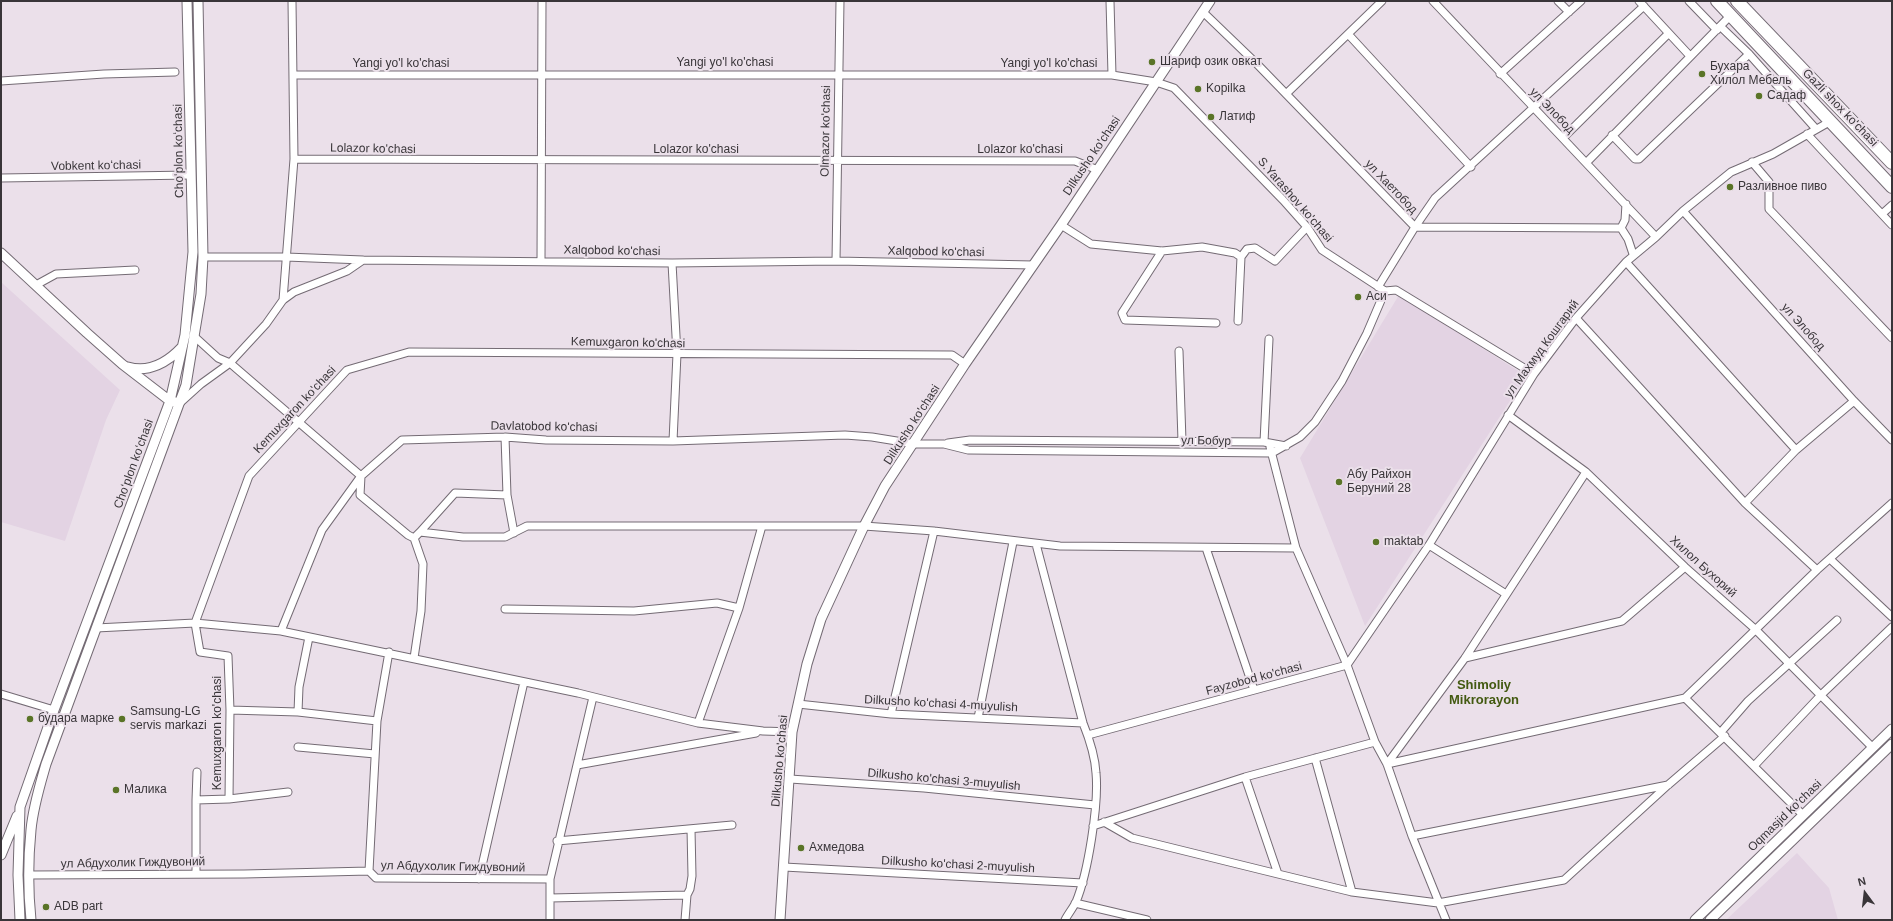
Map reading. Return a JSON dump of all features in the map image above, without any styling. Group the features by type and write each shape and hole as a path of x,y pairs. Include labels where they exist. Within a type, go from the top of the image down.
{"highway":[{"name":"Gazli shox ko'chasi","path":"1717,1 1892,187"},
{"name":"Gazli shox ko'chasi","path":"1737,1 1892,162"}],"main road":[{"name":"Choʻplon koʻchasi","path":"20,920 18,880 20,807 54,710 170,401 183,346 193,252 187,1"},
{"name":"Choʻplon koʻchasi","path":"31,920 29,875 31,830 36,802 46,764 180,403 187,381 195,337 201,294 203,257 198,1"},
{"name":"Dilkusho ko'chasi","path":"780,920 792,732 807,664 821,619 864,526 885,486 915,444 965,364 1061,225 1210,1"},
{"path":"1,253 126,367 170,401 180,403"},
{"path":"126,367 147,369 158,365 172,358 183,346"},
{"name":"Oqmasjid ko'chasi","path":"1695,920 1892,729"},
{"name":"Oqmasjid ko'chasi","path":"1710,920 1892,744"},
{"path":"1,855 20,807"}],"street":[{"path":"282,300 294,159 292,1"},
{"path":"542,1 542,261"},
{"name":"Olmazor ko'chasi","path":"836,261 840,1"},
{"path":"1110,1 1112,75"},
{"path":"1286,94 1382,1"},
{"name":"ул Элобод","path":"1433,1 1500,74 1587,162 1656,237"},
{"path":"1558,1 1569,12"},
{"path":"1500,74 1581,1"},
{"path":"1689,1 1749,54 1816,129"},
{"path":"1378,287 1415,227 1435,198 1471,167 1533,107 1594,54 1642,4 1668,34 1690,56"},
{"name":"ул Хаетобод","path":"1203,12 1286,94 1415,227 1621,228"},
{"path":"1587,162 1731,16"},
{"path":"1348,34 1471,167"},
{"path":"1563,138 1668,34"},
{"path":"1612,135 1635,158 1639,159 1749,54"},
{"path":"1,81 104,74 175,72"},
{"name":"Yangi yo'l ko'chasi","path":"293,75 1112,75 1156,82"},
{"name":"S.Yarashov ko'chasi","path":"1156,82 1174,88 1268,184 1307,227 1322,250 1378,287 1385,291 1396,290 1534,374"},
{"name":"ул Махмуд Кошгарий","path":"1347,665 1429,545 1534,374 1576,318 1633,254 1656,237 1683,211 1731,172 1774,154 1831,121"},
{"path":"1807,134 1892,225"},
{"name":"Lolazor ko'chasi","path":"294,159 542,161 1075,161 1098,170"},
{"path":"1752,162 1769,182 1769,209 1892,338"},
{"name":"Vobkent koʻchasi","path":"1,178 191,176"},
{"path":"1626,204 1625,220 1621,228 1628,239 1633,254"},
{"path":"1882,214 1892,205"},
{"name":"ул Элобод","path":"1683,211 1854,401 1892,440"},
{"path":"1061,225 1091,244 1162,251 1202,247 1235,253 1241,257"},
{"path":"1238,321 1241,257 1247,249 1255,248 1275,261 1307,227"},
{"path":"1162,251 1122,313 1125,320 1216,323"},
{"name":"Xalqobod ko'chasi","path":"203,257 672,263 836,261 1033,265"},
{"path":"180,403 201,384 230,363 266,324 282,300 294,292 347,271 364,260"},
{"path":"1626,262 1796,450"},
{"path":"672,263 677,354 673,441"},
{"path":"36,284 56,274 136,270"},
{"path":"1272,453 1300,437 1314,422 1342,381 1367,333 1385,291"},
{"path":"1576,318 1745,503 1817,570"},
{"path":"195,337 218,358 230,363 297,423 361,476 360,495 408,535 414,538 423,564 421,611 414,658"},
{"path":"1268,339 1266,442 1272,453 1296,548 1347,665 1375,742 1387,764 1412,836 1446,920"},
{"path":"1179,351 1182,441"},
{"name":"Kemuxgaron ko'chasi","path":"196,800 229,799 230,710 228,656 200,652 195,623 249,476 346,370 409,352 952,355 965,364"},
{"path":"1745,503 1796,450 1854,401"},
{"name":"Хилол Бухорий","path":"1508,415 1586,472 1685,567 1755,629 1873,748"},
{"name":"Davlatobod ko'chasi","path":"282,631 322,530 361,476 402,440 505,437 546,440 673,441 845,435 872,437 915,444"},
{"path":"505,437 507,496 514,533"},
{"path":"944,444 970,440 1182,441 1266,442 1286,446"},
{"name":"ул Бобур","path":"915,444 944,444 968,450 1272,453"},
{"path":"1387,764 1465,658 1586,472"},
{"path":"414,538 455,493 507,496"},
{"path":"1387,764 1685,698 1817,570 1892,502"},
{"path":"420,532 462,537 505,537 526,526 864,526 934,531 1013,542 1060,546 1296,548"},
{"path":"698,723 739,608 762,526"},
{"path":"892,714 934,531"},
{"path":"978,718 1013,542"},
{"path":"1036,544 1083,723 1088,736 1096,773 1093,826 1083,883 1065,920"},
{"path":"1429,545 1506,594"},
{"path":"1206,548 1254,690"},
{"path":"1830,559 1892,618"},
{"path":"1465,658 1622,621 1685,567"},
{"path":"506,609 634,611 717,603 739,608"},
{"path":"1104,822 1132,838 1352,892 1438,903 1564,880 1723,734 1748,701 1837,620"},
{"path":"96,628 195,623 282,631 389,652 593,697 698,723 763,731 792,732"},
{"path":"1754,766 1821,696 1892,627"},
{"path":"298,712 299,687 308,637"},
{"path":"369,871 377,721 389,652"},
{"name":"Fayzobod ko'chasi","path":"1088,736 1347,665"},
{"path":"479,878 524,682"},
{"path":"1,694 54,710"},
{"path":"550,920 550,879 593,697"},
{"path":"1685,698 1803,815"},
{"name":"Dilkusho ko'chasi 4-muyulish","path":"798,704 892,714 1083,723"},
{"path":"230,710 298,712 377,721"},
{"path":"577,765 763,731"},
{"path":"1093,826 1245,777 1375,742"},
{"path":"298,747 375,754"},
{"path":"1315,758 1352,892"},
{"path":"196,874 197,772"},
{"path":"1245,777 1278,874"},
{"name":"Dilkusho ko'chasi 3-muyulish","path":"790,779 924,788 1095,805"},
{"path":"1412,836 1668,785"},
{"path":"229,799 288,792"},
{"path":"558,841 732,825"},
{"path":"685,920 687,895 690,889 692,876 691,829"},
{"name":"Dilkusho ko'chasi 2-muyulish","path":"784,867 1083,883"},
{"name":"ул Абдухолик Гиждувоний","path":"29,875 369,871 376,878 550,879"},
{"path":"550,898 687,895"},
{"path":"1075,902 1147,920"}],"shaded area":[{"path":"1,282 120,390 106,420 65,541 1,522"},
{"name":"maktab","path":"1399,295 1526,376 1365,626 1300,458"},
{"path":"1797,853 1829,888 1838,920 1726,920"}],"place":[{"name":"Шариф озик овкат","path":"1152,62"},
{"name":"Бухара Хилол Мебель","path":"1702,74"},
{"name":"Kopilka","path":"1198,89"},
{"name":"Садаф","path":"1759,96"},
{"name":"Латиф","path":"1211,117"},
{"name":"Разливное пиво","path":"1730,187"},
{"name":"Аси","path":"1358,297"},
{"name":"Абу Райхон Беруний 28","path":"1339,482"},
{"name":"maktab","path":"1376,542"},
{"name":"будара марке","path":"30,719"},
{"name":"Samsung-LG servis markazi","path":"122,719"},
{"name":"Малика","path":"116,790"},
{"name":"Ахмедова","path":"801,848"},
{"name":"ADB part","path":"46,907"}],"district":[{"name":"Shimoliy Mikrorayon","path":"1484,692"}]}
